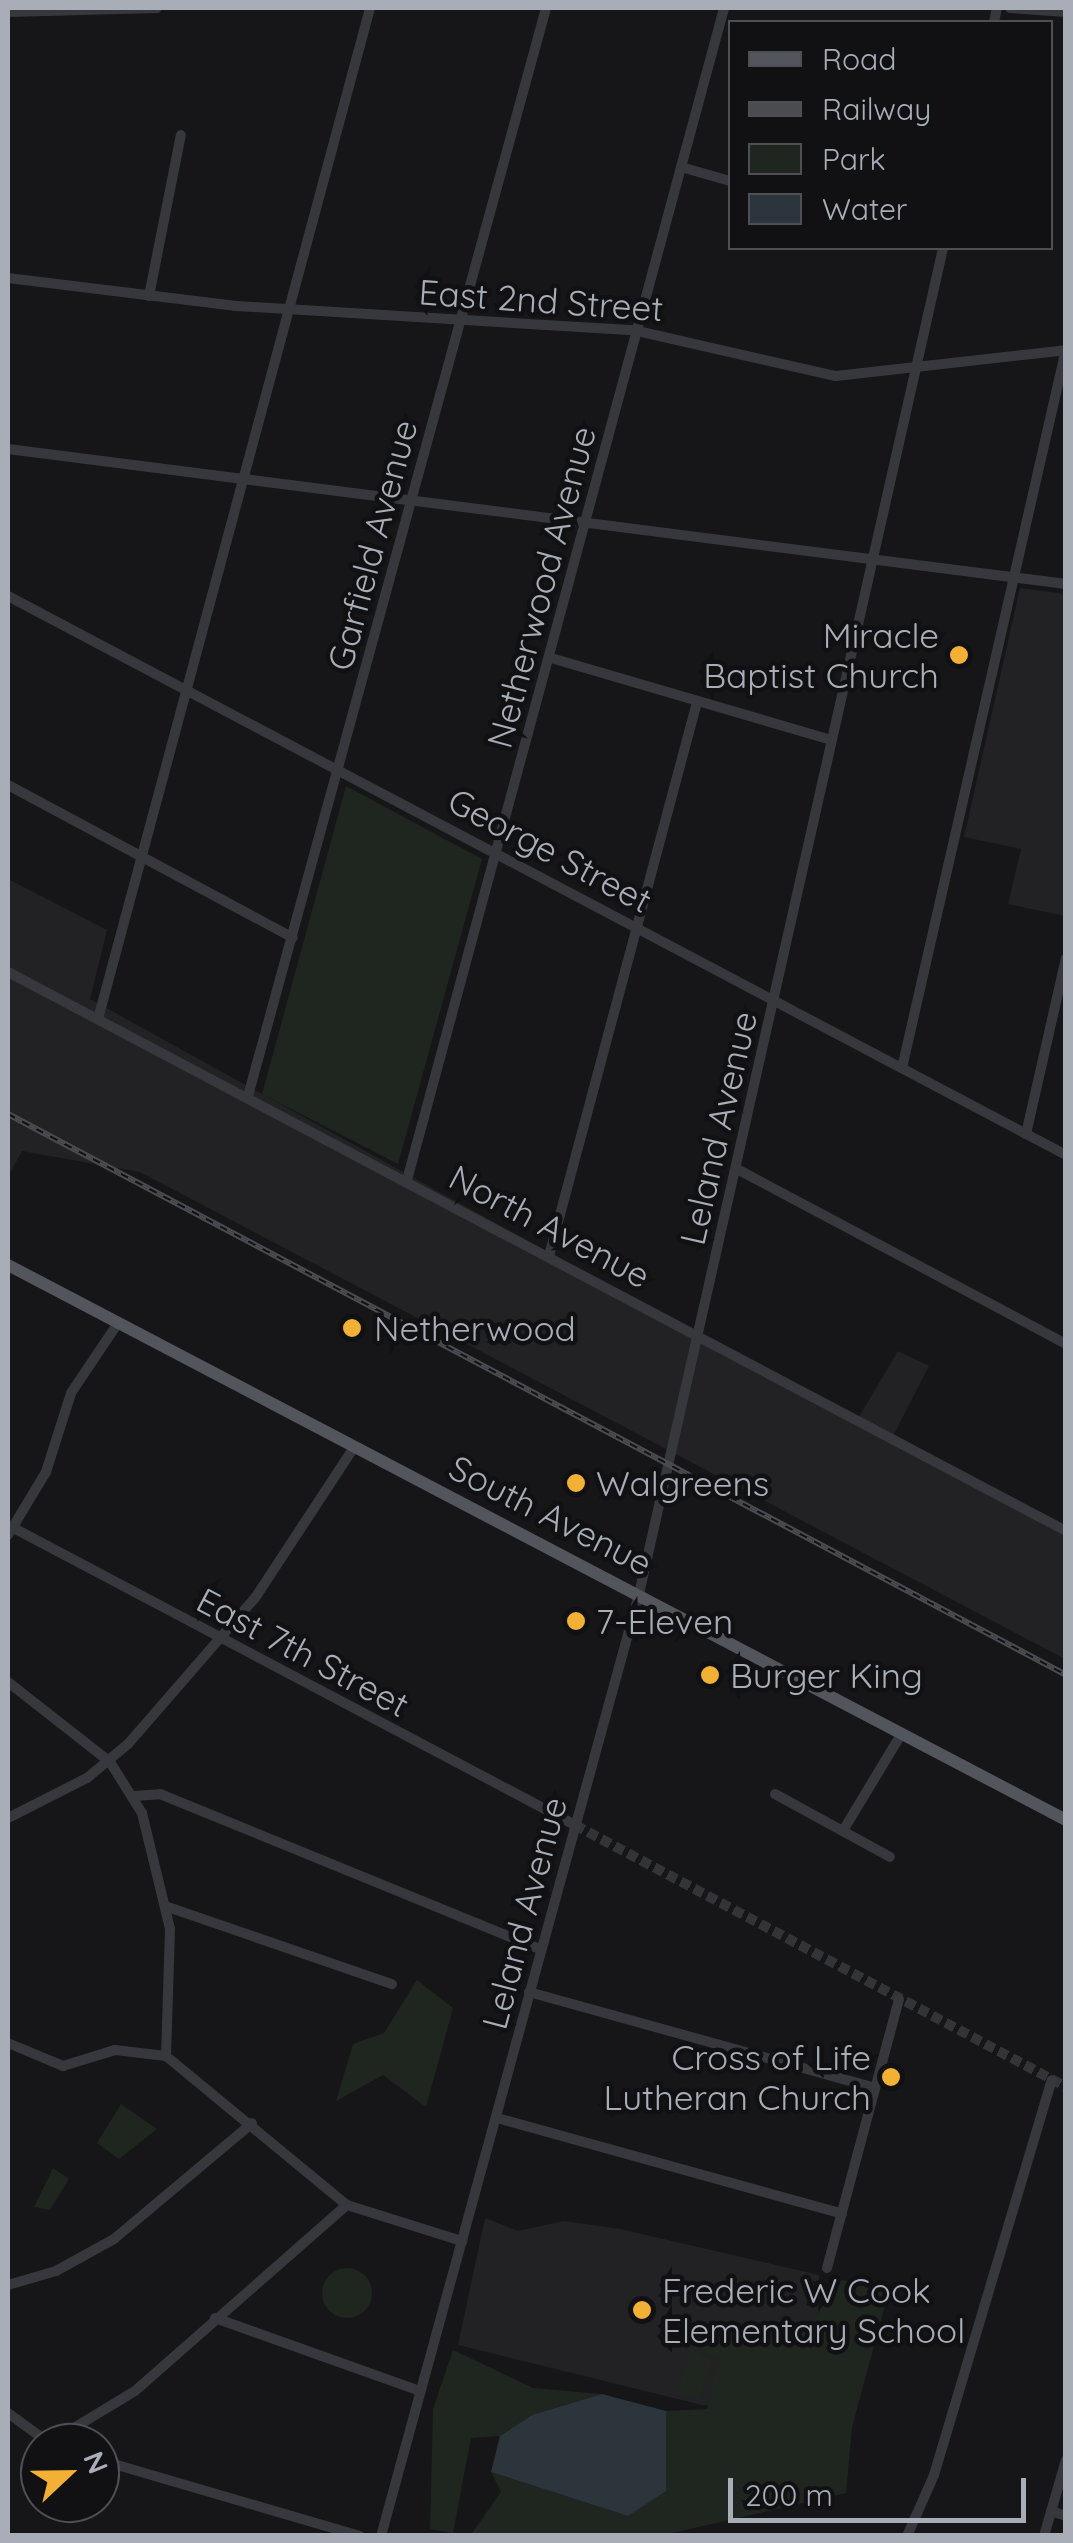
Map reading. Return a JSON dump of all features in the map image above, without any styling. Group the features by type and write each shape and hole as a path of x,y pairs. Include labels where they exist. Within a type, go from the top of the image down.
{"main road":[{"name":"South Avenue","path":"8,1265 1066,1820"}],"street":[{"path":"8,12 157,8"},
{"path":"98,1019 370,8"},
{"name":"Garfield Avenue","path":"248,1096 546,8"},
{"name":"Netherwood Avenue","path":"407,1180 640,331 724,8"},
{"path":"1010,8 1066,12"},
{"path":"149,296 181,135"},
{"path":"681,167 728,180"},
{"name":"Leland Avenue","path":"381,2536 497,2118 538,1950 640,1594 943,250"},
{"name":"East 2nd Street","path":"8,278 288,310 640,331 836,376 915,373 1066,350"},
{"path":"902,1068 1066,350"},
{"path":"8,448 1066,584"},
{"name":"George Street","path":"8,596 1066,1155"},
{"path":"551,658 831,740"},
{"path":"549,1256 698,702"},
{"path":"8,785 293,938"},
{"path":"1026,1134 1066,958"},
{"name":"North Avenue","path":"8,972 1066,1531"},
{"path":"737,1169 1066,1344"},
{"path":"9,1529 46,1472 71,1393 118,1324"},
{"path":"8,1818 110,1762 220,1640 354,1448"},
{"name":"East 7th Street","path":"9,1529 576,1825"},
{"path":"8,1682 110,1762 134,1796 165,1906 166,2056"},
{"path":"844,1829 902,1733"},
{"path":"134,1796 160,1794 538,1950"},
{"path":"775,1794 890,1857"},
{"path":"165,1906 392,1984"},
{"path":"529,1992 875,2088"},
{"path":"828,2268 899,1999"},
{"path":"8,2043 63,2066 114,2050 166,2056 347,2205 462,2241"},
{"path":"907,2536 934,2476 1052,2080"},
{"path":"497,2118 842,2214"},
{"path":"8,2285 56,2272 114,2239 252,2123"},
{"path":"82,2423 135,2391 347,2205"},
{"path":"215,2318 420,2392"},
{"path":"1044,2536 1066,2460"},
{"path":"120,2466 360,2536"},
{"path":"1051,2511 1066,2516"}],"shaded area":[{"path":"1020,588 1065,594 1065,916 1008,904 1021,849 964,837"},
{"path":"8,879 107,930 90,999 856,1422 898,1351 929,1366 890,1442 1065,1536 1065,1659 140,1172 22,1151 8,1177"},
{"name":"Frederic W Cook Elementary School","path":"485,2218 518,2231 564,2221 620,2229 819,2275 816,2417 702,2405 458,2345"}],"green space":[{"path":"346,786 482,859 398,1164 262,1094"},
{"path":"417,1980 453,2008 426,2107 383,2075 336,2101 353,2044 384,2033"},
{"path":"121,2104 157,2129 119,2159 97,2143"},
{"path":"53,2168 69,2179 50,2210 34,2207"},
{"path":"347,2268 364,2276 372,2293 364,2310 347,2318 330,2310 322,2293 330,2276"},
{"path":"837,2279 889,2291 852,2427 846,2493 664,2535 470,2536 501,2492 491,2472 628,2516 665,2491 666,2411 707,2409 720,2358 698,2349 707,2324 778,2346 806,2336"},
{"path":"689,2348 712,2359 700,2399 678,2393"},
{"path":"453,2350 533,2388 602,2394 532,2415 500,2436 471,2438 453,2533 430,2529 433,2409"}],"water":[{"path":"602,2394 666,2411 666,2491 628,2516 491,2472 500,2436 532,2415"}],"tunnel":[{"path":"575,1825 1066,2087"}],"railway":[{"path":"8,1114 1066,1675"}],"place":[{"name":"Miracle Baptist Church","path":"959,655"},
{"name":"Netherwood","path":"352,1328"},
{"name":"Walgreens","path":"576,1483"},
{"name":"7-Eleven","path":"576,1621"},
{"name":"Burger King","path":"710,1675"},
{"name":"Cross of Life Lutheran Church","path":"891,2077"},
{"name":"Frederic W Cook Elementary School","path":"642,2310"}]}
